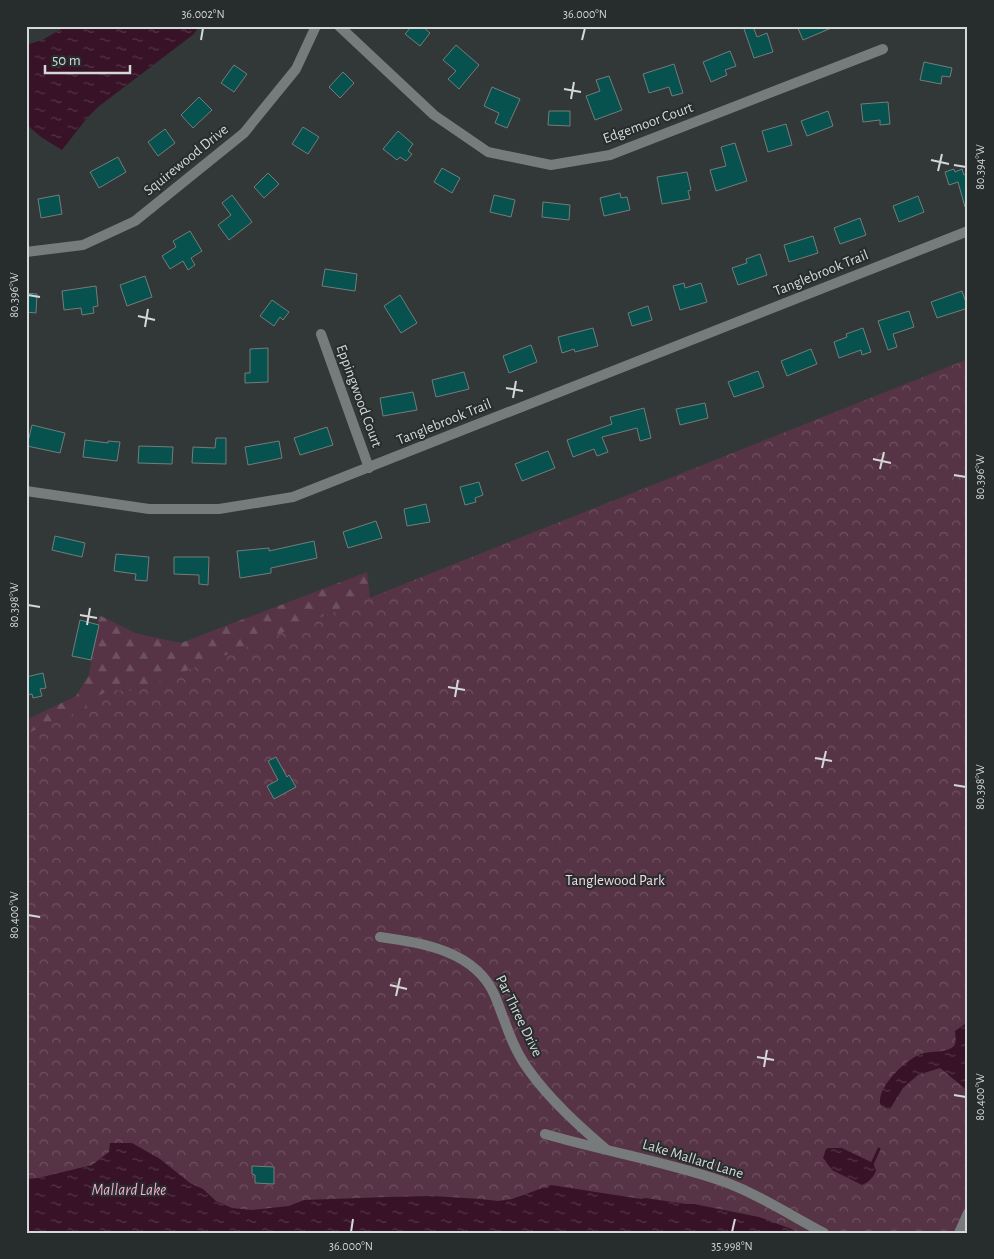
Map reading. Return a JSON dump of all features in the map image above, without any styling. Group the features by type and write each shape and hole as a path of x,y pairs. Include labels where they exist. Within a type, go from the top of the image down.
{"street":[{"name":"Squirewood Drive","path":"26,252 83,245 135,221 244,133 296,69 316,26"},
{"name":"Edgemoor Court","path":"339,26 434,115 488,152 551,165 610,155 883,49"},
{"name":"Tanglebrook Trail","path":"26,491 149,509 219,509 293,496 369,468 968,231"},
{"name":"Eppingwood Court","path":"321,334 369,468"},
{"name":"Par Three Drive","path":"380,937 411,941 434,947 460,958 486,978 507,1028 528,1069 587,1133 607,1150"},
{"name":"Lake Mallard Lane","path":"545,1134 722,1181 745,1190 824,1233"},
{"path":"959,1233 968,1213"}],"green space":[{"name":"Tanglewood Park","path":"968,359 968,1233 26,1233 26,734 87,708 86,701 111,690 136,691"},
{"path":"367,572 370,598 136,691 111,690 87,708 26,734 26,720 76,696 89,675 99,615 135,633 181,643"}],"water":[{"path":"67,26 199,26 194,34 98,107 62,150 41,137 26,124 26,45 42,40"},
{"path":"968,1022 968,1091 940,1068 918,1075 903,1088 890,1109 882,1107 880,1102 885,1086 903,1065 918,1055 951,1048 955,1043 955,1031"},
{"name":"Mallard Lake","path":"110,1143 132,1143 160,1159 190,1183 203,1189 216,1201 232,1208 252,1210 289,1206 304,1200 387,1197 433,1196 498,1201 512,1199 551,1185 641,1199 694,1204 759,1217 794,1230 796,1233 26,1233 26,1179 38,1178 92,1165 109,1152"},
{"path":"842,1148 873,1163 876,1170 874,1175 862,1185 832,1170 823,1158 826,1149"}],"building":[{"path":"412,26 422,26 430,33 420,46 405,34"},
{"path":"743,26 753,26 757,37 767,33 773,52 754,58"},
{"path":"797,26 836,26 803,40"},
{"path":"456,45 479,65 459,89 448,79 456,71 443,60"},
{"path":"730,51 736,66 725,70 727,75 711,82 703,62"},
{"path":"924,62 952,68 950,77 942,76 941,84 920,80"},
{"path":"674,64 683,93 672,96 669,87 649,93 643,74"},
{"path":"234,65 247,74 234,92 221,83"},
{"path":"343,72 354,83 340,98 329,87"},
{"path":"609,76 622,110 595,120 586,96 600,91 596,80"},
{"path":"492,87 520,99 507,128 495,123 499,113 484,106"},
{"path":"199,97 212,110 193,128 181,115"},
{"path":"888,102 890,124 880,125 880,120 863,122 861,104"},
{"path":"549,111 570,111 570,126 548,125"},
{"path":"828,111 833,126 807,136 801,121"},
{"path":"786,124 792,145 768,152 762,131"},
{"path":"303,127 319,137 308,154 292,144"},
{"path":"165,129 175,143 158,156 148,142"},
{"path":"398,131 413,144 408,151 412,154 406,161 400,157 397,160 383,149"},
{"path":"735,143 747,181 716,191 710,170 726,166 721,147"},
{"path":"118,157 126,172 99,188 90,172"},
{"path":"442,168 460,178 452,193 434,182"},
{"path":"954,169 955,172 962,169 964,175 968,173 968,207 965,207 958,182 949,185 945,172"},
{"path":"687,172 691,190 688,191 690,199 662,204 657,177"},
{"path":"268,173 279,184 264,198 254,187"},
{"path":"620,193 621,198 627,197 630,210 604,216 600,198"},
{"path":"59,195 62,214 41,218 38,199"},
{"path":"232,195 252,222 229,240 218,225 231,215 222,203"},
{"path":"494,195 515,200 511,217 490,212"},
{"path":"918,196 924,212 899,222 893,206"},
{"path":"543,202 570,205 569,220 542,217"},
{"path":"860,218 866,235 840,244 834,228"},
{"path":"190,231 202,251 191,258 195,265 188,270 183,261 170,269 162,256 176,247 173,241"},
{"path":"813,236 818,253 789,262 784,245"},
{"path":"760,254 767,275 738,285 732,268 747,263 746,259"},
{"path":"325,269 357,274 355,291 322,286"},
{"path":"145,276 152,297 127,306 120,285"},
{"path":"684,283 685,288 701,283 707,302 680,310 673,286"},
{"path":"96,286 98,306 93,307 94,313 82,315 81,308 64,310 62,291"},
{"path":"962,291 968,308 937,318 931,302"},
{"path":"26,293 37,294 36,313 26,312"},
{"path":"400,295 417,323 401,333 384,306"},
{"path":"272,300 289,312 283,320 280,317 274,326 260,316"},
{"path":"648,306 652,320 632,326 628,313"},
{"path":"909,311 914,327 893,334 897,347 888,350 878,321"},
{"path":"593,328 598,346 575,352 574,349 562,353 558,337"},
{"path":"863,328 871,352 862,355 861,350 839,358 834,342 847,337 846,334"},
{"path":"531,345 537,362 509,373 503,356"},
{"path":"268,348 268,382 245,383 245,373 250,373 250,349"},
{"path":"811,349 817,364 787,376 781,361"},
{"path":"758,371 764,387 734,397 728,382"},
{"path":"464,372 469,389 436,397 432,380"},
{"path":"413,392 417,410 383,416 380,398"},
{"path":"705,403 708,418 680,425 676,409"},
{"path":"644,408 651,438 640,441 637,428 602,437 608,452 597,456 594,449 573,457 567,440 612,424 610,417"},
{"path":"32,425 65,433 60,453 27,446"},
{"path":"327,427 333,445 300,455 294,438"},
{"path":"216,438 226,438 226,464 192,463 193,447 215,448"},
{"path":"85,440 108,443 108,441 120,442 117,461 83,457"},
{"path":"279,441 282,458 248,465 245,447"},
{"path":"139,446 173,447 172,464 138,463"},
{"path":"548,451 555,468 522,481 515,464"},
{"path":"479,482 483,495 475,498 476,502 465,505 460,487"},
{"path":"426,504 430,522 407,526 404,509"},
{"path":"376,521 382,538 348,548 343,532"},
{"path":"55,536 85,543 82,557 52,550"},
{"path":"314,541 317,558 271,568 271,573 240,578 237,551 269,548 269,551"},
{"path":"116,554 149,557 147,581 135,580 136,574 114,571"},
{"path":"174,557 209,557 208,585 199,584 199,575 174,574"},
{"path":"80,620 99,625 91,660 72,656"},
{"path":"43,673 46,688 40,689 42,696 33,698 32,694 26,695 26,677"},
{"path":"276,757 287,777 289,775 296,787 274,799 267,786 278,780 268,761"},
{"path":"252,1166 274,1167 274,1184 255,1183"}],"waterway":[{"path":"872,1164 879,1149"}]}
